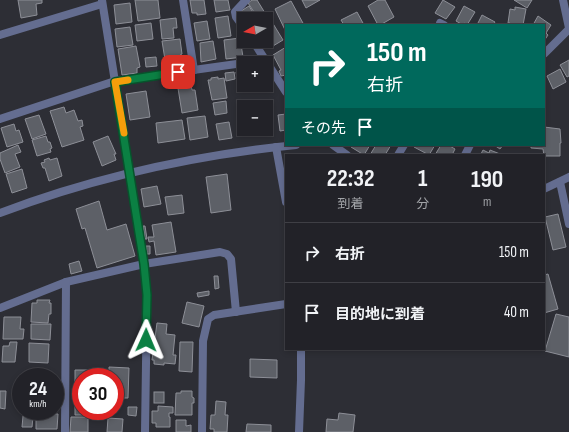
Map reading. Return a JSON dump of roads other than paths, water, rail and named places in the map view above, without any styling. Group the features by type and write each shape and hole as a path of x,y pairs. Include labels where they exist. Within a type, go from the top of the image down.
{"street":[{"path":"183,0 194,70"},
{"path":"237,18 235,12 246,0"},
{"path":"545,53 569,28 563,0"},
{"path":"0,34 102,2 144,264 147,295 145,432"},
{"path":"0,119 115,82 237,64"},
{"path":"273,73 285,91"},
{"path":"0,213 65,190 130,172 202,158 286,146"},
{"path":"336,146 346,154"},
{"path":"276,147 285,196"},
{"path":"545,189 569,177"},
{"path":"560,182 569,224"},
{"path":"0,308 66,282 144,264 220,252 229,256 231,259 236,312"},
{"path":"65,432 66,282"},
{"path":"202,432 203,341 207,321 210,316 285,304"},
{"path":"299,432 301,380 300,350"}]}
